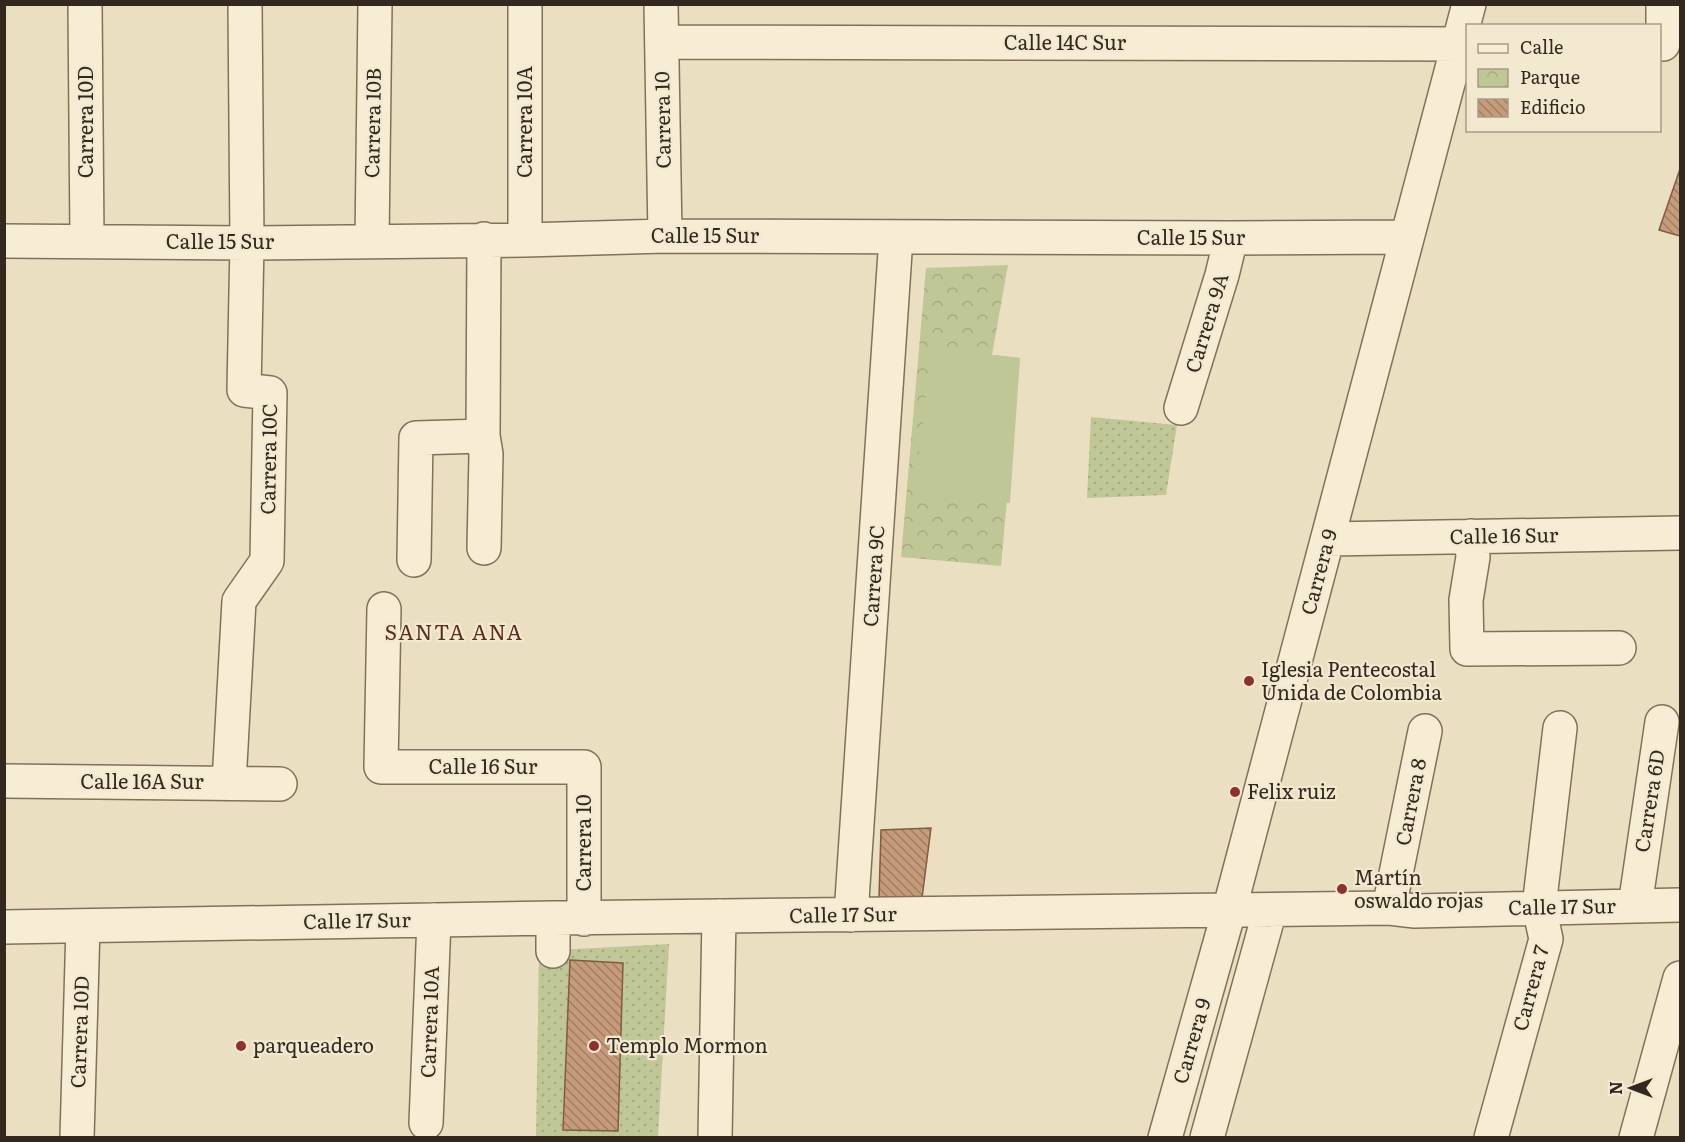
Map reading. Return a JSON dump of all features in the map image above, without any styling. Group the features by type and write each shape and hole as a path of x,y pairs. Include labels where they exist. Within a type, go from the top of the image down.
{"street":[{"name":"Carrera 10D","path":"85,4 87,240"},
{"name":"Carrera 10C","path":"229,783 239,601 267,561 270,393 244,390 247,243 245,4"},
{"name":"Carrera 10B","path":"372,241 375,4"},
{"name":"Carrera 10A","path":"525,4 525,240"},
{"name":"Carrera 10","path":"662,4 665,236"},
{"name":"Carrera 9","path":"1165,1137 1229,911 1406,237 1463,44 1469,4"},
{"path":"1663,4 1667,44"},
{"name":"Calle 14C Sur","path":"662,42 1463,44"},
{"name":"Calle 15 Sur","path":"4,241 247,243 665,236 1406,237"},
{"name":"Carrera 9C","path":"851,915 896,237"},
{"name":"Carrera 9A","path":"1181,408 1222,275 1231,238"},
{"path":"483,548 486,454 483,436 484,239"},
{"path":"414,560 416,438 483,436"},
{"name":"Calle 16 Sur","path":"1328,539 1680,533"},
{"path":"1471,536 1473,557 1466,600 1467,649 1620,648"},
{"name":"Calle 16 Sur","path":"384,609 381,767 584,767"},
{"name":"Carrera 6D","path":"1636,893 1662,722"},
{"name":"Carrera 7","path":"1491,1137 1546,939 1539,907 1560,728"},
{"name":"Carrera 8","path":"1389,908 1425,731"},
{"name":"Carrera 10","path":"553,951 568,918 584,767"},
{"name":"Calle 16A Sur","path":"4,781 280,784"},
{"name":"Calle 17 Sur","path":"4,927 1389,908 1415,911 1539,907 1636,893 1680,905"},
{"name":"Carrera 9","path":"1207,1137 1270,910"},
{"path":"715,1137 719,916"},
{"name":"Carrera 10A","path":"426,1123 434,920"},
{"name":"Carrera 10D","path":"77,1137 83,926"},
{"path":"1636,1137 1680,978"}],"green space":[{"path":"1008,265 992,355 1020,358 1001,566 901,557 926,268"},
{"path":"932,348 1020,358 1010,503 913,500"},
{"path":"1091,417 1177,425 1166,495 1087,498"},
{"path":"669,944 658,1137 536,1138 539,951"}],"building":[{"path":"1680,169 1680,236 1659,230"},
{"path":"931,828 922,898 879,898 881,830"},
{"name":"Templo Mormon","path":"570,960 623,963 618,1131 563,1130"}],"place":[{"name":"Iglesia Pentecostal Unida de Colombia","path":"1249,681"},
{"name":"Felix ruiz","path":"1235,792"},
{"name":"Martín oswaldo rojas","path":"1342,889"},
{"name":"parqueadero","path":"241,1046"},
{"name":"Templo Mormon","path":"594,1046"}],"district":[{"name":"SANTA ANA","path":"454,633"}]}
